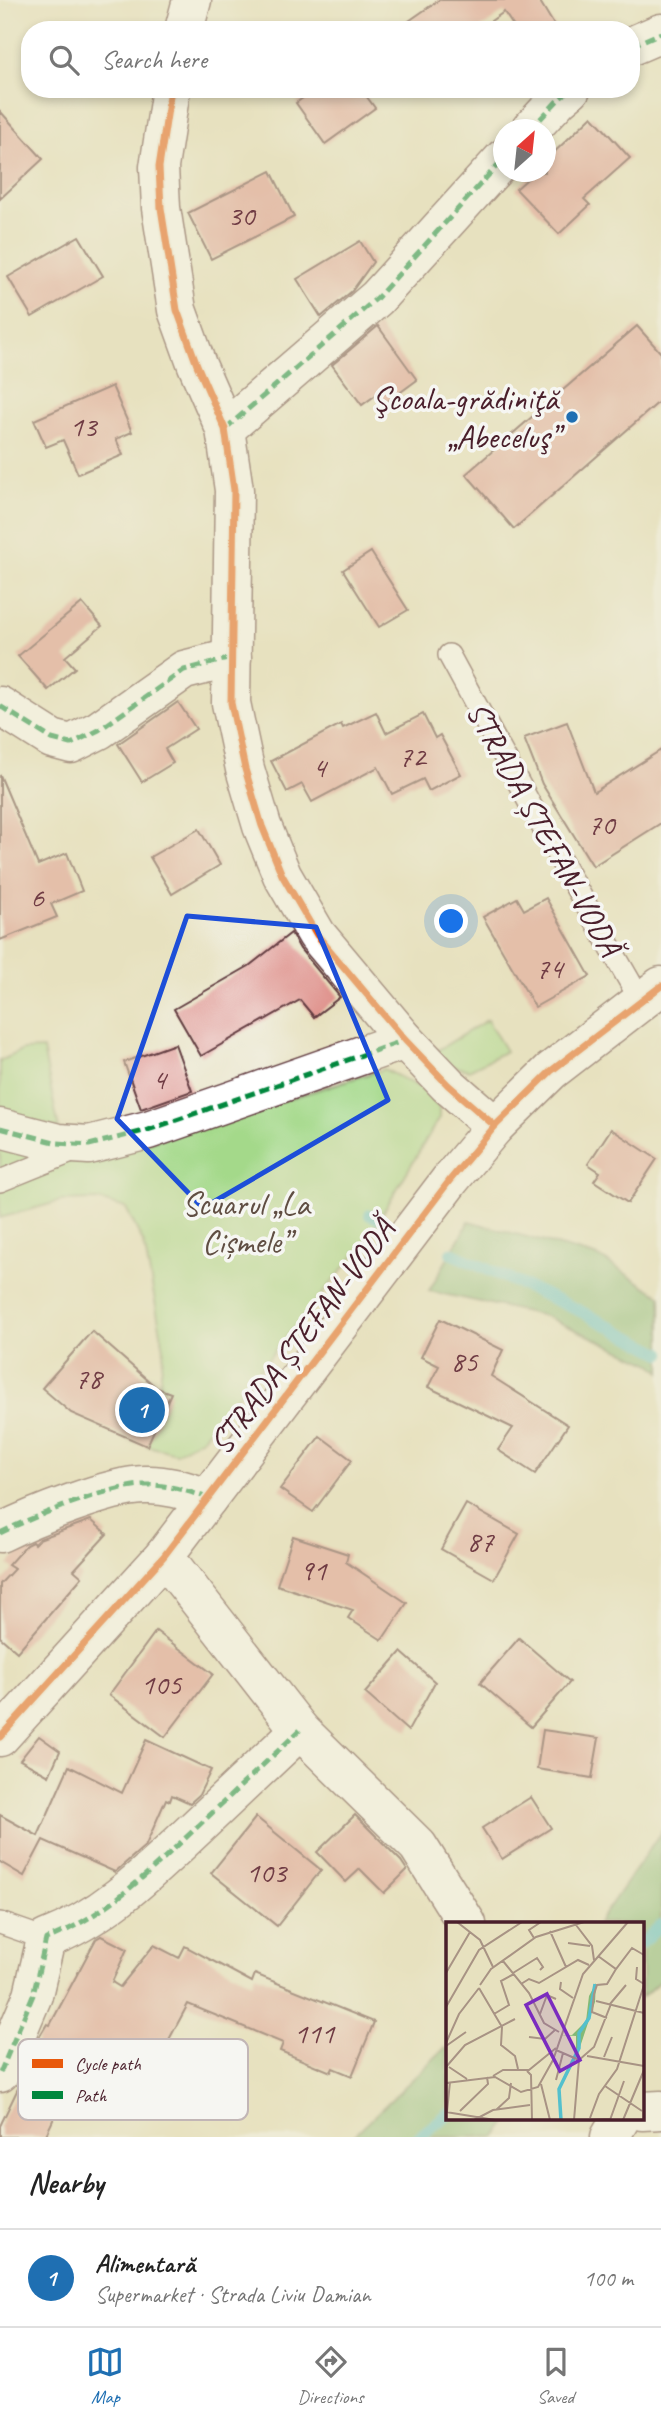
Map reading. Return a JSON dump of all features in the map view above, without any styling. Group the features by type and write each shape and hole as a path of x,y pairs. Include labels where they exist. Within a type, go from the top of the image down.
{"street":[{"path":"186,21 192,0"},
{"path":"640,42 661,33"},
{"path":"170,98 159,167 163,220 177,310 225,429 234,490 231,704 245,769 262,826 282,876 317,935 405,1040 449,1086 495,1126"},
{"path":"540,119 560,98"},
{"path":"225,429 377,298 493,169"},
{"path":"0,706 52,739 71,744 99,730 184,670 232,659"},
{"name":"STRADA ȘTEFAN-VODĂ","path":"0,1737 164,1556 450,1180 495,1126 551,1071 651,994"},
{"path":"0,1129 58,1143 89,1145 148,1130 405,1040"},
{"path":"0,1533 113,1490 143,1485 177,1488 208,1498"},
{"path":"164,1556 300,1730 418,1846 466,1922"},
{"path":"0,2073 33,1995 46,1939 74,1929 148,1874 300,1730"},
{"path":"610,2137 620,2120"}],"lane":[{"name":"STRADA ȘTEFAN-VODĂ","path":"449,655 567,872 651,994"},
{"path":"0,1181 89,1145"},
{"path":"0,1923 46,1939"}],"highlighted area":[{"path":"187,916 316,927 388,1100 203,1208 117,1119"}],"green space":[{"path":"487,1020 506,1051 469,1070 451,1066 435,1052"},
{"path":"43,1049 59,1129 0,1111 0,1061 23,1050"},
{"name":"Scuarul „La Cișmele”","path":"384,1069 425,1090 439,1108 439,1118 365,1243 203,1437 176,1453 147,1446 170,1393 159,1389 164,1348 144,1244 126,1208 98,1200 61,1201 0,1218 0,1138 100,1157"},
{"path":"469,1221 599,1257 661,1296 661,1372 654,1365 545,1316 429,1291"},
{"path":"661,1832 661,1980 644,1995 644,1922 599,1922"},
{"path":"445,2048 446,2120 509,2120 496,2137 352,2137"}],"building":[{"path":"439,0 539,0 552,21 510,21 504,12 491,21 409,21"},
{"path":"303,98 368,98 375,108 325,144 296,103"},
{"path":"0,111 43,159 0,199"},
{"path":"592,116 630,158 584,199 590,205 559,234 516,189 524,182 556,182 556,150"},
{"path":"271,171 294,217 211,259 188,213"},
{"path":"79,236 103,276 32,317 8,277"},
{"path":"360,241 373,262 352,291 321,317 297,279"},
{"path":"378,326 417,380 383,405 376,395 362,405 332,365"},
{"path":"637,326 661,353 661,400 514,529 466,474"},
{"path":"112,386 132,432 116,439 123,455 78,474 63,440 46,447 34,420"},
{"path":"371,552 408,610 379,627 343,570"},
{"path":"82,603 102,626 65,657 75,668 48,690 18,656"},
{"path":"178,702 196,729 165,749 173,763 142,782 118,744"},
{"path":"376,712 386,733 423,714 435,738 440,735 461,774 429,791 423,779 392,794 378,767 312,802 302,784 287,792 271,761 341,724 343,728"},
{"path":"567,722 594,792 661,750 661,823 593,866 542,784 524,738"},
{"path":"0,775 38,865 67,853 82,891 51,904 57,917 0,940"},
{"path":"199,829 220,865 172,894 150,857"},
{"path":"517,898 524,910 546,898 590,976 535,1007 483,917"},
{"path":"291,933 300,949 340,997 314,1017 300,1000 201,1056 174,1009 249,966"},
{"path":"175,1044 192,1091 141,1109 124,1062"},
{"path":"611,1129 657,1159 628,1203 594,1181 600,1172 588,1164"},
{"path":"440,1319 503,1350 491,1376 568,1425 535,1474 498,1450 513,1428 428,1387 439,1366 421,1357"},
{"path":"92,1331 157,1388 171,1393 147,1446 71,1413 42,1388"},
{"path":"320,1436 352,1460 313,1512 280,1489"},
{"path":"466,1504 519,1534 494,1579 441,1549"},
{"path":"91,1520 107,1534 74,1570 82,1577 17,1652 0,1637 0,1584 14,1569 8,1565 26,1545"},
{"path":"293,1536 348,1554 346,1562 407,1603 382,1640 348,1618 353,1610 277,1585"},
{"path":"156,1631 213,1674 165,1737 109,1695"},
{"path":"519,1638 570,1682 531,1727 480,1683"},
{"path":"401,1652 435,1682 408,1731 365,1693"},
{"path":"543,1730 599,1738 592,1778 537,1769"},
{"path":"39,1736 60,1751 49,1776 20,1760"},
{"path":"146,1740 211,1770 199,1795 190,1803 172,1795 170,1801 166,1799 146,1845 115,1872 43,1840 24,1876 0,1862 0,1815 38,1836 69,1766 122,1793"},
{"path":"531,1797 551,1828 502,1859 482,1828"},
{"path":"355,1815 407,1870 384,1893 360,1869 346,1882 317,1852"},
{"path":"256,1817 321,1870 277,1926 211,1873"},
{"path":"101,1936 127,1949 112,1982 120,1987 154,1945 179,1958 185,1946 252,1982 255,1974 374,2022 352,2076 333,2068 331,2072 280,2051 283,2043 188,2004 169,2039 38,2039 47,2024 50,2025 96,1939"},
{"path":"18,2088 18,2120 53,2120 45,2137 0,2137 0,2126"}],"waterway":[{"path":"370,1215 378,1218"},
{"path":"451,1253 578,1310 661,1353"},
{"path":"644,1941 661,1925"},
{"path":"419,2137 446,2116"}],"marked path":[{"path":"640,42 661,33"},
{"path":"540,119 560,98"},
{"path":"225,429 377,298 493,170"},
{"path":"0,706 52,739 71,744 99,730 184,670 232,658"},
{"path":"0,1128 58,1143 89,1145 148,1130 405,1040"},
{"path":"0,1533 71,1503 129,1487 161,1486 208,1498"},
{"path":"0,2073 33,1995 46,1939 88,1918 126,1892 300,1730"}],"cycle path":[{"path":"170,98 159,167 161,208 177,310 225,429 234,490 231,703 245,769 262,826 282,875 317,935 405,1040 448,1085 495,1126"},
{"path":"0,1737 164,1556 450,1180 495,1126 551,1071 661,986"}],"place":[{"name":"Şcoala-grădiniţă „Abeceluş”","path":"572,417"},
{"name":"Alimentară","path":"142,1410"}]}
